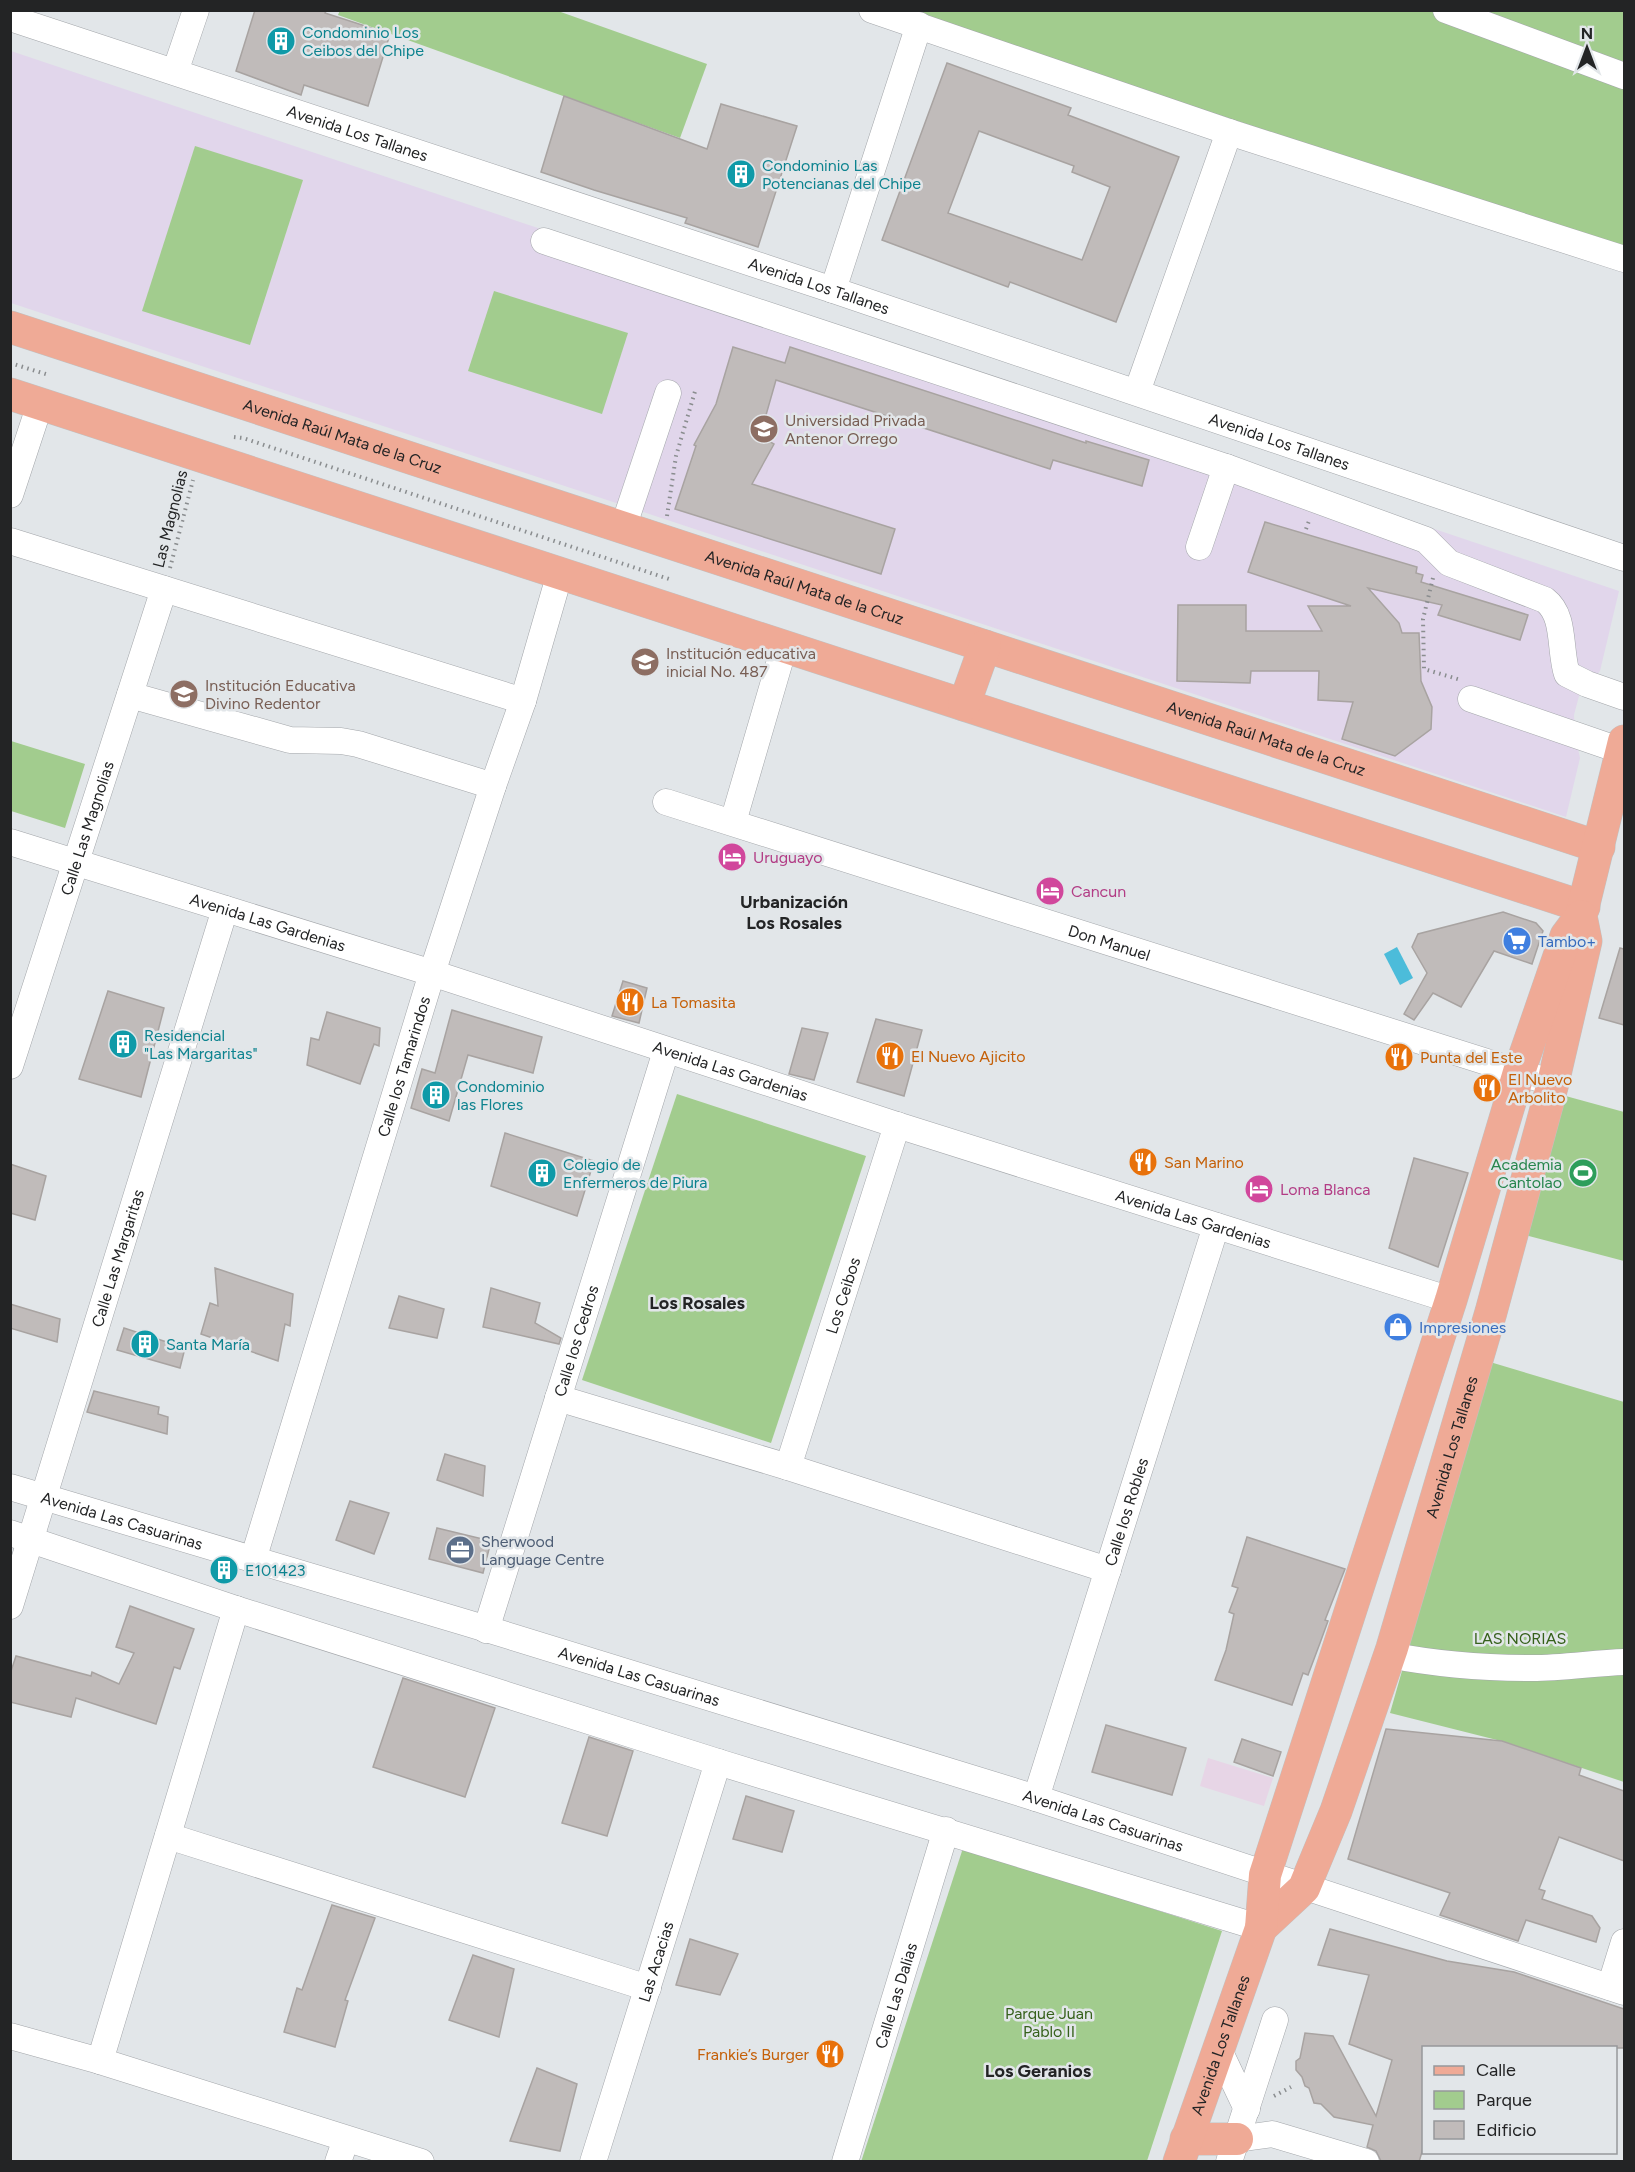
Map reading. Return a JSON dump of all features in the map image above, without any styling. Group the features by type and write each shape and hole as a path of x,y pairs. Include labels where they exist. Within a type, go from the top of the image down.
{"main road":[{"name":"Avenida Raúl Mata de la Cruz","path":"10,327 1599,847"},
{"path":"10,394 44,390 199,456 964,705 1579,925 1623,746"},
{"path":"964,705 985,646"},
{"name":"Avenida Los Tallanes","path":"1182,2150 1261,1928 1265,1875 1451,1300 1520,1072 1579,925"},
{"name":"Avenida Los Tallanes","path":"1261,1928 1304,1888 1336,1811 1389,1655 1491,1312 1553,1083 1579,925"},
{"path":"1182,2150 1233,2150"}],"street":[{"path":"175,72 196,10"},
{"path":"872,10 1229,132 1624,260"},
{"path":"1446,10 1624,75"},
{"name":"Avenida Los Tallanes","path":"10,18 833,290 1624,558"},
{"path":"833,290 919,26"},
{"path":"1137,392 1229,132"},
{"path":"544,241 1226,468 1426,540 1449,563 1545,600 1554,607 1558,616 1563,663 1567,674 1624,697"},
{"path":"10,495 44,390"},
{"path":"623,528 668,393"},
{"path":"1199,547 1226,468"},
{"path":"10,541 523,701"},
{"name":"Calle los Tamarindos","path":"253,1560 432,973 523,701 560,573"},
{"name":"Calle Las Magnolias","path":"10,1066 165,589"},
{"path":"733,822 784,647"},
{"path":"130,695 290,740 340,741 358,744 493,786"},
{"path":"1471,699 1623,746"},
{"name":"Don Manuel","path":"666,802 1553,1083"},
{"name":"Avenida Las Gardenias","path":"10,842 432,973 666,1051 1451,1300"},
{"name":"Calle Las Margaritas","path":"10,1606 21,1536 44,1498 225,909"},
{"name":"Calle los Cedros","path":"486,1630 666,1051"},
{"name":"Los Ceibos","path":"788,1467 897,1125"},
{"name":"Calle los Robles","path":"1036,1798 1216,1226"},
{"path":"558,1398 788,1467 1108,1570"},
{"name":"Avenida Las Casuarinas","path":"10,1487 1036,1798 1617,1990"},
{"path":"21,1536 236,1609 718,1762 1261,1928"},
{"path":"100,2061 236,1609"},
{"path":"1389,1655 1411,1660 1487,1667 1533,1668 1624,1662"},
{"name":"Las Acacias","path":"593,2162 718,1762"},
{"name":"Calle Las Dalias","path":"845,2162 946,1830"},
{"path":"168,1836 648,1988"},
{"path":"1617,1990 1624,1942"},
{"path":"1233,2150 1275,2020"},
{"path":"10,2036 100,2061 342,2150 421,2162"},
{"path":"1218,2048 1247,2109"},
{"path":"1233,2150 1272,2134 1366,2162"}],"path":[{"path":"10,363 44,390"},
{"path":"660,540 667,515 676,456 696,388"},
{"name":"Las Magnolias","path":"165,589 199,456"},
{"path":"1424,669 1423,619 1434,571"}],"shaded area":[{"name":"Universidad Privada Antenor Orrego","path":"11,51 1619,591 1600,671 1579,696 1574,715 1580,758 1566,817 11,303"},
{"path":"1208,1758 1273,1778 1264,1806 1200,1786"}],"green space":[{"path":"340,10 558,11 707,64 680,138 338,15"},
{"path":"905,11 1624,11 1624,249"},
{"path":"195,146 303,180 250,345 142,311"},
{"path":"494,291 628,333 602,414 468,371"},
{"path":"11,741 85,764 65,828 11,811"},
{"path":"677,1094 866,1156 771,1443 582,1380"},
{"name":"Academia Cantolao","path":"1562,1095 1624,1112 1624,1261 1525,1235"},
{"name":"LAS NORIAS","path":"1490,1362 1624,1402 1624,1782 1501,1741 1390,1713"},
{"name":"Parque Juan Pablo II","path":"963,1848 1222,1931 1147,2161 861,2162"}],"water":[{"path":"1397,947 1413,978 1400,985 1384,954"}],"building":[{"path":"255,10 326,10 325,13 390,34 368,106 304,85 301,95 236,71"},
{"path":"947,63 1071,108 1068,115 1179,157 1116,322 1010,282 1008,287 882,240","holes":["979,131 1074,166 1072,172 1110,187 1082,260 948,213"]},
{"path":"564,96 707,149 721,104 797,126 758,247 685,223 687,218 541,172"},
{"path":"733,347 785,363 790,347 1086,443 1086,441 1149,460 1142,486 1053,460 1050,469 776,380 760,436 774,444 752,484 895,529 881,574 675,509 696,446 694,445 716,404"},
{"path":"1265,522 1417,567 1416,573 1423,575 1421,582 1528,615 1520,640 1438,615 1442,605 1368,588 1399,623 1402,633 1419,633 1421,681 1432,707 1431,729 1395,756 1342,739 1353,702 1318,700 1319,671 1251,671 1250,683 1177,681 1178,605 1246,605 1246,631 1322,631 1308,606 1351,606 1248,572"},
{"path":"1503,912 1536,923 1543,931 1532,964 1494,951 1461,1007 1433,993 1414,1020 1404,1014 1427,973 1412,947 1418,934"},
{"path":"1620,948 1624,949 1624,1025 1599,1018"},
{"name":"La Tomasita","path":"623,981 647,988 639,1023 612,1016"},
{"name":"Residencial \"Las Margaritas\"","path":"108,991 164,1008 141,1097 79,1079"},
{"path":"452,1010 542,1037 533,1073 468,1055 449,1121 411,1108 422,1069 435,1073"},
{"path":"327,1012 380,1028 379,1046 374,1044 360,1084 307,1065 311,1038 319,1040"},
{"name":"El Nuevo Ajicito","path":"876,1019 922,1030 904,1096 857,1082"},
{"path":"802,1028 828,1033 814,1080 789,1074"},
{"name":"Colegio de Enfermeros de Piura","path":"505,1133 594,1161 577,1216 491,1186"},
{"path":"1414,1158 1468,1173 1438,1267 1389,1248"},
{"path":"10,1164 46,1176 35,1220 10,1213"},
{"path":"215,1268 293,1294 290,1326 285,1324 278,1361 201,1334 210,1303 218,1306"},
{"path":"491,1288 540,1303 535,1323 561,1338 559,1344 483,1327"},
{"path":"399,1296 444,1309 437,1338 389,1328"},
{"path":"10,1304 60,1319 57,1342 10,1328"},
{"name":"Santa María","path":"124,1328 185,1348 180,1368 117,1350"},
{"path":"94,1391 159,1407 158,1414 168,1417 167,1434 87,1412"},
{"path":"445,1454 485,1466 483,1496 437,1480"},
{"path":"350,1501 389,1513 374,1554 336,1540"},
{"name":"Sherwood Language Centre","path":"437,1528 491,1541 483,1573 429,1559"},
{"path":"1247,1537 1345,1569 1325,1620 1328,1621 1308,1675 1303,1673 1292,1705 1215,1680 1226,1650 1234,1614 1229,1612 1238,1588 1232,1586"},
{"path":"130,1606 194,1629 180,1669 174,1667 156,1724 76,1698 71,1717 10,1702 10,1674 16,1656 91,1676 92,1672 119,1684 134,1653 116,1647"},
{"path":"403,1678 495,1708 465,1797 373,1767"},
{"path":"1106,1725 1186,1748 1172,1795 1092,1772"},
{"path":"1386,1729 1502,1741 1581,1768 1579,1775 1624,1791 1624,1861 1559,1837 1539,1889 1545,1891 1542,1899 1592,1916 1600,1928 1596,1942 1526,1920 1518,1941 1440,1915 1450,1893 1348,1859"},
{"path":"589,1737 633,1751 607,1836 562,1823"},
{"path":"1242,1739 1281,1752 1273,1776 1234,1762"},
{"path":"746,1796 794,1811 782,1852 733,1839"},
{"path":"332,1905 375,1918 345,2000 348,2001 335,2047 284,2032 297,1988 302,1990"},
{"path":"1330,1929 1447,1961 1514,1972 1624,2009 1624,2048 1617,2048 1617,2046 1422,2046 1422,2152 1419,2162 1381,2161 1376,2151 1367,2147 1373,2125 1334,2117 1321,2104 1314,2103 1309,2088 1305,2086 1296,2070 1296,2061 1300,2058 1305,2033 1333,2036 1376,2116 1392,2060 1349,2044 1369,1975 1318,1965"},
{"path":"690,1939 738,1954 720,1995 676,1985"},
{"path":"473,1955 514,1969 499,2037 449,2020"},
{"path":"537,2068 577,2084 560,2151 510,2141"}],"place":[{"name":"Condominio Los Ceibos del Chipe","path":"281,41"},
{"name":"Condominio Las Potencianas del Chipe","path":"741,174"},
{"name":"Universidad Privada Antenor Orrego","path":"764,429"},
{"name":"Institución educativa inicial No. 487","path":"645,662"},
{"name":"Institución Educativa Divino Redentor","path":"184,694"},
{"name":"Uruguayo","path":"732,857"},
{"name":"Cancun","path":"1050,891"},
{"name":"Tambo+","path":"1517,941"},
{"name":"La Tomasita","path":"630,1002"},
{"name":"Residencial \"Las Margaritas\"","path":"123,1044"},
{"name":"El Nuevo Ajicito","path":"890,1056"},
{"name":"Punta del Este","path":"1399,1057"},
{"name":"El Nuevo Arbolito","path":"1487,1088"},
{"name":"Condominio las Flores","path":"436,1095"},
{"name":"San Marino","path":"1143,1162"},
{"name":"Colegio de Enfermeros de Piura","path":"542,1173"},
{"name":"Academia Cantolao","path":"1583,1173"},
{"name":"Loma Blanca","path":"1259,1189"},
{"name":"Impresiones","path":"1398,1327"},
{"name":"Santa María","path":"145,1344"},
{"name":"Sherwood Language Centre","path":"460,1550"},
{"name":"E101423","path":"224,1570"},
{"name":"Frankie’s Burger","path":"830,2054"}],"district":[{"name":"Urbanización Los Rosales","path":"794,912"},
{"name":"Los Rosales","path":"697,1303"},
{"name":"Los Geranios","path":"1038,2071"}]}
